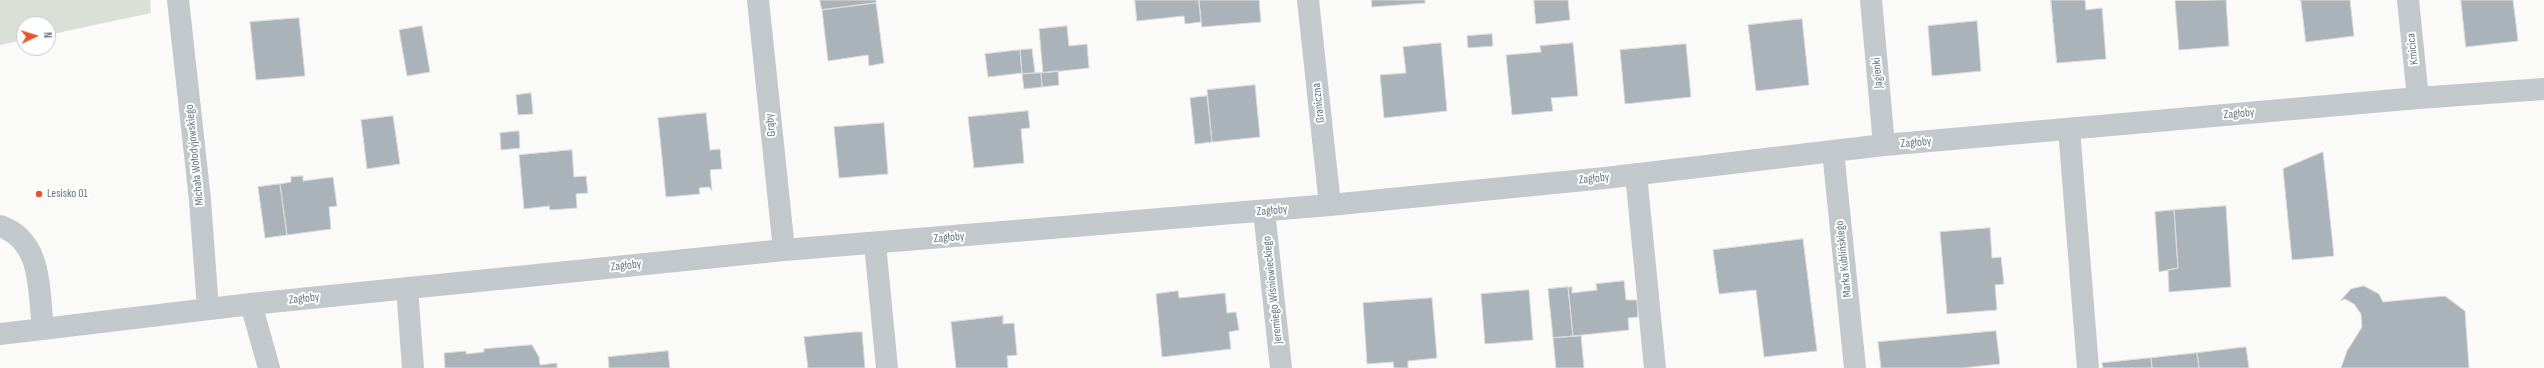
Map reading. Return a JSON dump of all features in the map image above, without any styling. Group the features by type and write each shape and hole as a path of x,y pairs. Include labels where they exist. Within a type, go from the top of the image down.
{"street":[{"name":"Michała Wołodyjowskiego","path":"178,0 208,310"},
{"name":"Grąby","path":"758,0 784,250"},
{"name":"Graniczna","path":"1308,0 1330,205"},
{"name":"Jagienki","path":"1871,0 1884,145"},
{"name":"Kmicica","path":"2408,0 2418,98"},
{"name":"Zagłoby","path":"0,334 251,304 784,250 875,244 1330,205 1636,174 1884,145 2418,98 2544,89"},
{"path":"2069,129 2088,368"},
{"name":"Marka Kublińskiego","path":"1833,151 1855,368"},
{"path":"1636,174 1655,368"},
{"name":"Jeremiego Wiśniowieckiego","path":"1264,211 1281,368"},
{"path":"0,226 13,230 28,245 36,265 43,328"},
{"path":"875,244 887,368"},
{"path":"407,288 413,368"},
{"path":"251,304 270,368"}],"shaded area":[{"path":"0,0 150,0 151,13 56,33 56,16 16,16 16,42 0,45"}],"building":[{"path":"820,0 876,0 876,3 822,10"},
{"path":"1135,0 1199,0 1201,22 1185,24 1184,16 1137,21"},
{"path":"1199,0 1259,0 1261,22 1202,27"},
{"path":"1372,0 1425,0 1425,3 1372,7"},
{"path":"1534,0 1568,0 1570,20 1536,24"},
{"path":"2051,0 2085,0 2086,10 2102,8 2106,59 2057,63"},
{"path":"2226,0 2229,46 2179,50 2175,1"},
{"path":"2301,0 2350,0 2354,36 2306,42"},
{"path":"2461,0 2513,0 2518,41 2466,47"},
{"path":"876,3 884,63 869,66 868,55 828,61 822,10"},
{"path":"299,18 305,76 256,80 250,22"},
{"path":"1802,19 1809,85 1756,91 1748,25"},
{"path":"1977,21 1981,71 1932,76 1928,26"},
{"path":"422,26 430,72 407,76 399,30"},
{"path":"1067,26 1069,46 1087,44 1089,68 1043,73 1039,29"},
{"path":"1492,34 1493,46 1468,48 1467,36"},
{"path":"1441,43 1447,111 1384,118 1380,75 1406,73 1403,47"},
{"path":"1573,43 1578,96 1551,98 1553,111 1512,115 1506,55 1541,52 1540,46"},
{"path":"1686,44 1691,97 1625,104 1620,50"},
{"path":"1032,49 1035,73 1022,74 1020,50"},
{"path":"1020,50 1022,73 988,77 985,54"},
{"path":"1058,71 1059,85 1042,87 1041,73"},
{"path":"1041,73 1042,87 1024,89 1022,74"},
{"path":"1255,85 1260,137 1212,142 1207,90"},
{"path":"531,93 533,114 518,115 516,95"},
{"path":"1207,96 1212,142 1195,144 1190,98"},
{"path":"1028,111 1030,128 1021,129 1024,163 974,168 968,117"},
{"path":"706,113 710,150 720,149 722,169 710,170 712,191 709,187 699,188 700,194 666,197 658,118"},
{"path":"393,116 400,164 367,169 361,120"},
{"path":"884,123 888,174 839,178 834,127"},
{"path":"519,131 520,148 501,150 500,133"},
{"path":"572,150 574,177 586,176 588,193 576,194 577,208 550,210 549,206 524,209 519,155"},
{"path":"2323,152 2334,256 2292,260 2283,169"},
{"path":"303,176 303,181 333,177 337,206 329,207 331,229 287,235 280,184 291,182 291,177"},
{"path":"280,184 287,235 265,238 258,187"},
{"path":"2226,206 2231,287 2169,292 2168,270 2178,268 2174,210"},
{"path":"2174,210 2178,268 2159,272 2155,212"},
{"path":"1990,228 1992,258 2001,257 2004,284 1995,285 1997,310 1947,314 1940,232"},
{"path":"1803,239 1817,351 1764,357 1756,290 1719,294 1713,250"},
{"path":"1624,281 1626,300 1637,300 1638,317 1628,318 1629,330 1573,336 1568,287 1572,287 1572,293 1597,290 1596,284"},
{"path":"2364,286 2379,294 2383,302 2445,296 2465,311 2469,368 2341,368 2347,351 2362,327 2361,314 2354,304 2345,299 2340,301 2351,289"},
{"path":"1568,287 1573,336 1553,338 1548,289"},
{"path":"1529,290 1533,340 1485,344 1481,294"},
{"path":"1178,291 1179,298 1225,293 1227,313 1236,312 1239,330 1229,332 1231,349 1162,357 1156,294"},
{"path":"1432,298 1437,358 1408,361 1408,368 1394,368 1393,362 1367,364 1363,303"},
{"path":"1003,316 1003,324 1014,323 1017,355 1007,356 1008,368 956,368 951,322"},
{"path":"1996,331 2000,364 1962,368 1881,368 1878,342"},
{"path":"862,332 865,368 808,368 804,337"},
{"path":"1581,336 1584,368 1556,368 1553,338"},
{"path":"532,345 539,357 540,365 557,363 557,368 445,368 444,353 466,351 466,354 484,352 484,349"},
{"path":"2246,347 2249,368 2199,368 2197,353"},
{"path":"668,351 670,368 609,368 608,357"},
{"path":"2197,353 2199,368 2152,368 2151,358"},
{"path":"2151,358 2152,368 2103,368 2102,363"}],"place":[{"name":"Lesisko 01","path":"39,194"}]}
